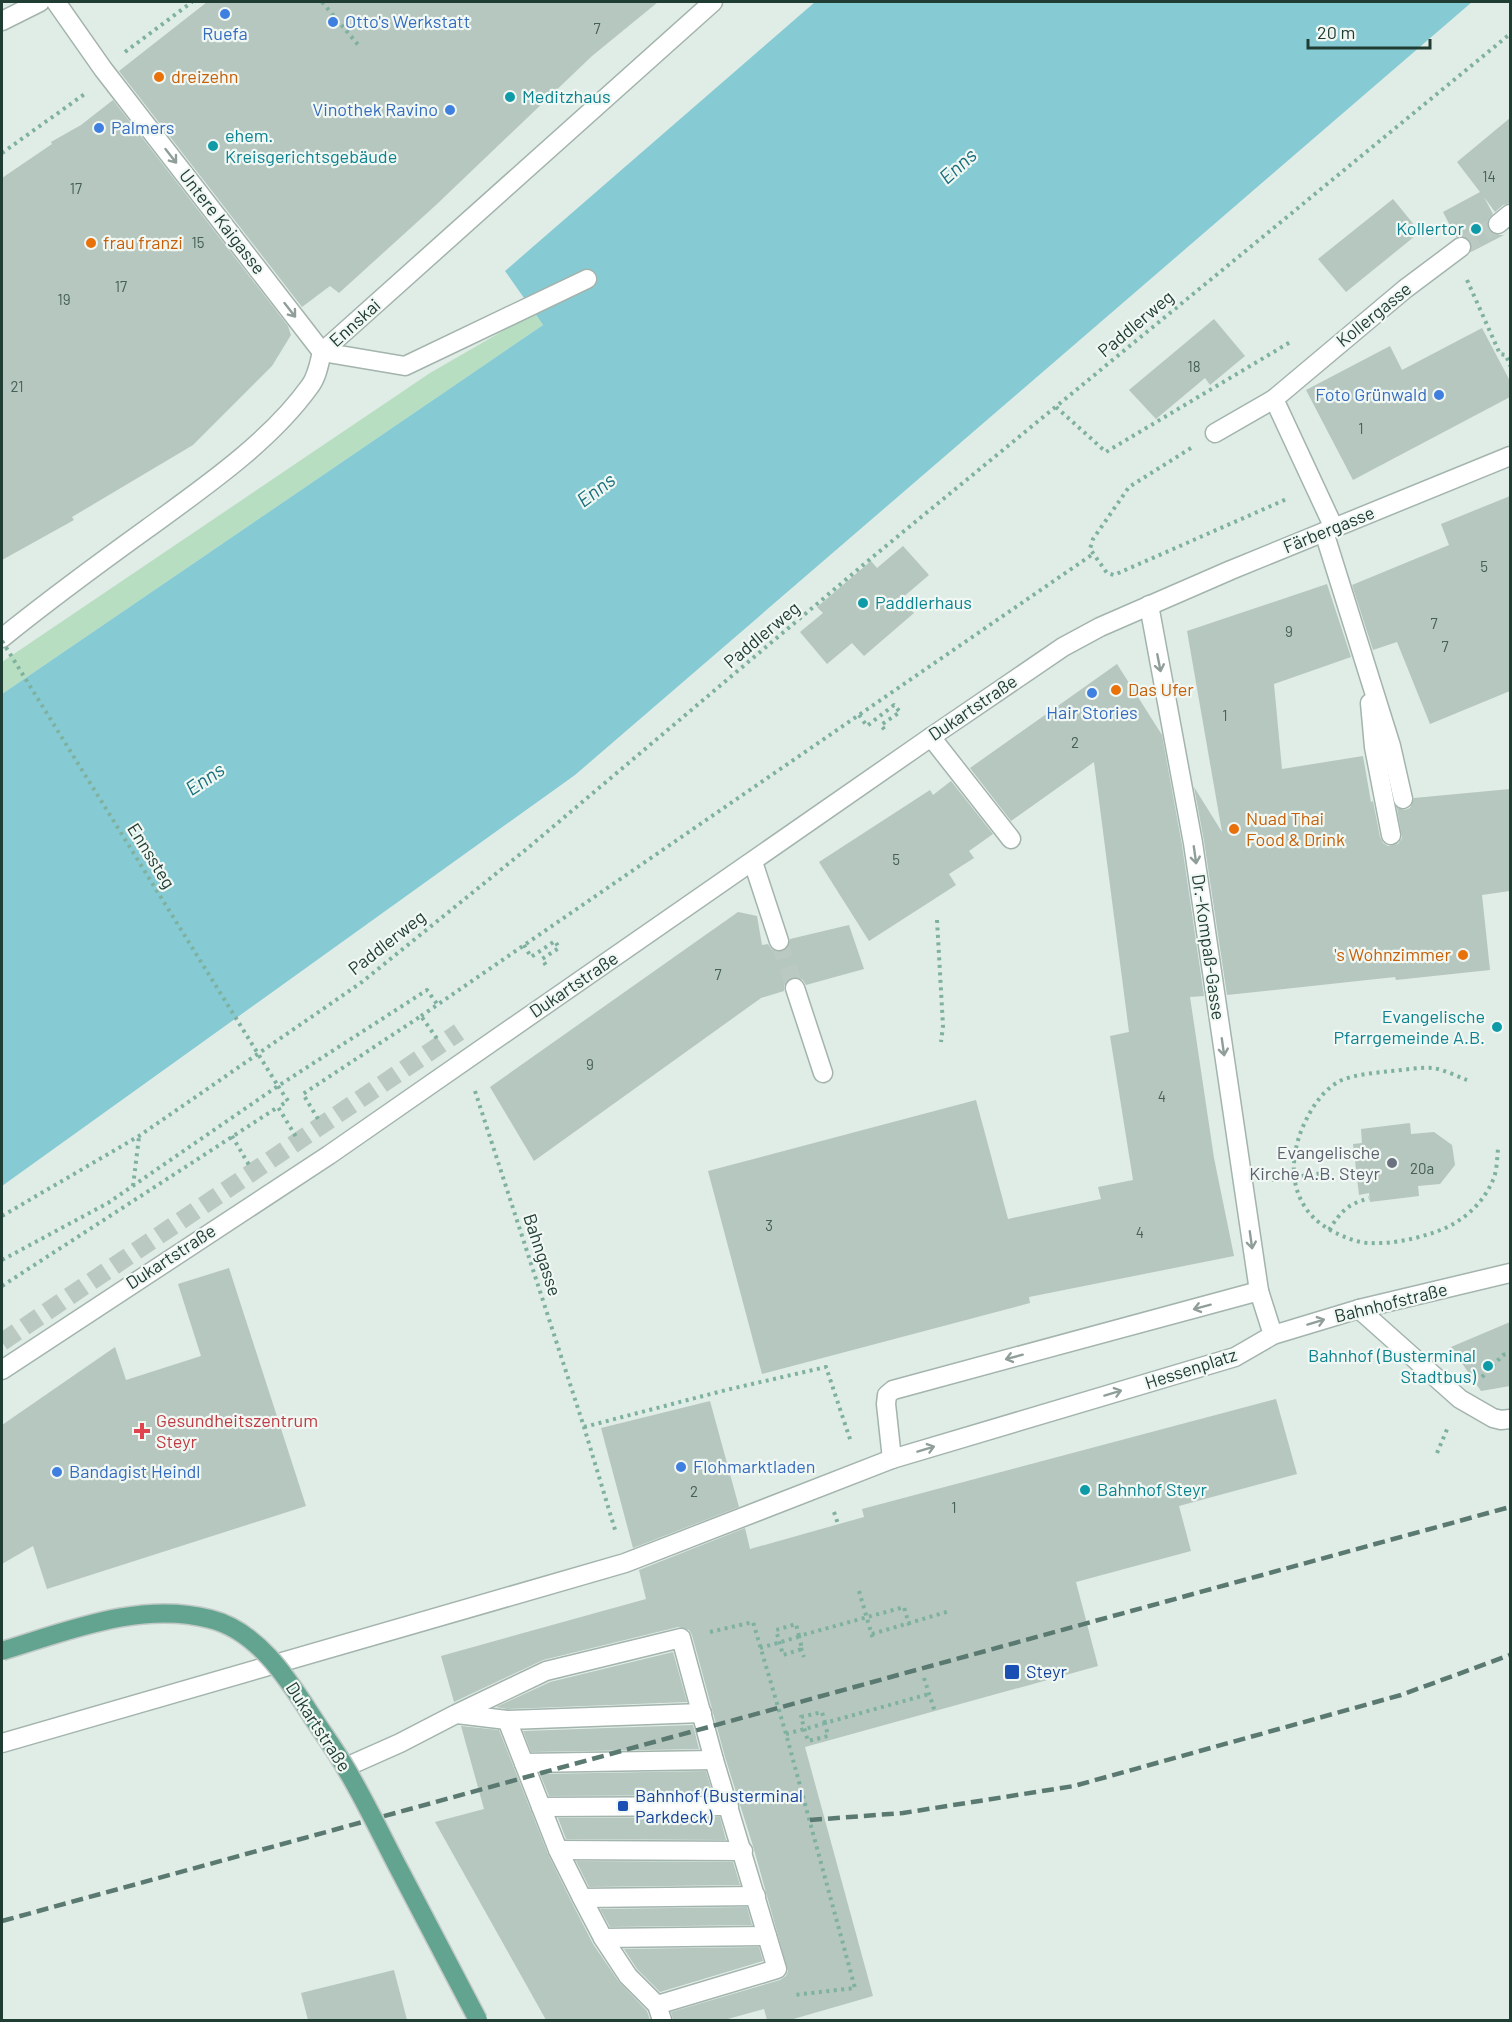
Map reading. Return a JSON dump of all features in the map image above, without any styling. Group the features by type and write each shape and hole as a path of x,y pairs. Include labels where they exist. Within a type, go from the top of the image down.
{"main road":[{"name":"Dukartstraße","path":"2,1651 117,1618 140,1614 182,1614 213,1619 238,1630 260,1649 287,1678 346,1767 478,2020"}],"street":[{"path":"2,21 40,2"},
{"name":"Untere Kaigasse","path":"56,2 122,93 322,352"},
{"name":"Ennskai","path":"2,640 62,590 209,484 273,428 310,386 318,370 322,352 712,2"},
{"name":"Kollergasse","path":"1215,433 1274,399 1405,289 1458,250"},
{"path":"322,352 405,366 587,279"},
{"path":"1274,399 1329,530 1391,746 1403,799"},
{"name":"Färbergasse","path":"1149,605 1510,456"},
{"name":"Dukartstraße","path":"2,1370 329,1155 753,862 930,736 1063,647 1149,605"},
{"name":"Dr.-Kompaß-Gasse","path":"1149,605 1193,843 1259,1291"},
{"path":"1368,668 1374,747 1391,835"},
{"path":"930,736 1011,839"},
{"path":"753,862 779,942"},
{"path":"795,988 823,1073"},
{"name":"Bahnhofstraße","path":"1273,1335 1359,1309 1510,1273"},
{"path":"892,1459 886,1404 887,1395 893,1390 1259,1291 1273,1335"},
{"path":"1359,1309 1460,1399 1493,1418 1510,1419"},
{"name":"Hessenplatz","path":"2,1743 625,1563 892,1459 1235,1357 1273,1335"},
{"path":"346,1767 546,1671 681,1638 714,1760 777,1969 659,2013 628,1976 603,1938 582,1898 558,1850 507,1720"},
{"path":"456,1714 507,1720 702,1713"},
{"path":"524,1763 714,1760"},
{"path":"541,1807 729,1806"},
{"path":"558,1850 742,1851"},
{"path":"582,1898 756,1896"},
{"path":"603,1938 767,1936"}],"path":[{"path":"2,153 107,73 192,2"},
{"path":"322,2 360,47"},
{"name":"Paddlerweg","path":"2,1216 139,1136 362,982 529,847 875,555 1510,34"},
{"path":"1458,250 1500,354 1506,355 1510,366"},
{"path":"1056,407 1106,452 1300,336"},
{"path":"1215,433 1129,487 1093,539 1090,549 1107,573 1113,575 1297,495"},
{"path":"318,1119 303,1094 421,1016 1093,554"},
{"name":"Ennssteg","path":"2,640 278,1086"},
{"path":"859,715 867,726 894,705 900,712 881,725"},
{"path":"937,920 943,1026 941,1042"},
{"path":"524,945 531,957 555,941 559,948 542,959"},
{"path":"2,1260 108,1203 278,1086 427,990 438,1004"},
{"path":"421,1016 438,1040"},
{"path":"1467,1080 1434,1068 1368,1073 1342,1080 1314,1105 1299,1135 1293,1162 1296,1190 1304,1206 1322,1226 1346,1238 1370,1243 1414,1239 1443,1230 1465,1218 1494,1179 1498,1149"},
{"path":"2,1286 288,1101 278,1086"},
{"name":"Bahngasse","path":"475,1091 584,1427 625,1563"},
{"path":"278,1107 298,1140"},
{"path":"133,1186 139,1136"},
{"path":"232,1136 249,1165"},
{"path":"1308,1175 1331,1172"},
{"path":"1329,1230 1340,1212 1352,1203 1369,1198"},
{"path":"1503,1355 1510,1353"},
{"path":"584,1427 826,1366 861,1471"},
{"path":"1437,1454 1448,1429"},
{"path":"859,1591 872,1636 950,1611"},
{"path":"799,1636 904,1607 910,1628"},
{"path":"681,1638 753,1622 855,1988 797,1995"},
{"path":"795,1624 802,1649 783,1654 779,1642 776,1630 795,1624"},
{"path":"760,1648 798,1637 804,1657"},
{"path":"924,1678 935,1712"},
{"path":"786,1734 929,1694"},
{"path":"819,1706 824,1723 828,1736 808,1741 801,1718 822,1712 824,1723 828,1741"}],"green space":[{"path":"534,313 543,325 2,694 2,662 430,373"}],"water":[{"name":"Enns","path":"815,2 1472,2 575,775 2,1186 2,694 543,325 505,271"}],"building":[{"path":"207,2 658,2 592,56 436,205 339,293 330,286 302,307 119,71"},
{"path":"113,100 288,326 291,335 272,366 193,445 72,517 74,520 2,560 2,178 52,144 51,142 81,125"},
{"path":"1510,118 1510,203 1503,205 1495,212 1484,197 1493,214 1487,221 1489,231 1495,235 1504,235 1471,252 1470,241 1465,236 1456,237 1443,212 1480,192 1457,162"},
{"path":"1393,199 1420,232 1346,292 1318,259"},
{"path":"1214,319 1245,356 1210,385 1205,378 1156,419 1129,390"},
{"path":"1482,328 1510,381 1510,397 1353,480 1306,390 1390,346 1402,370"},
{"path":"1510,496 1510,691 1430,724 1397,642 1373,650 1352,585 1449,545 1441,524"},
{"name":"Paddlerhaus","path":"903,546 929,575 901,599 914,613 864,656 852,643 827,664 800,632 823,613 817,607 871,561 877,568"},
{"path":"1327,584 1351,657 1274,684 1282,769 1363,756 1380,837 1388,846 1398,844 1402,838 1397,808 1405,810 1410,808 1414,798 1510,789 1510,891 1482,895 1490,970 1396,980 1395,977 1227,995 1194,787 1222,832 1187,631"},
{"path":"1117,664 1162,735 1182,845 1204,996 1190,997 1214,1158 1234,1256 1029,1297 1030,1303 762,1374 708,1171 976,1100 1008,1219 1101,1199 1098,1187 1133,1180 1110,1036 1129,1032 1094,762 1011,821 970,768"},
{"path":"951,781 993,834 969,851 974,858 949,874 956,885 869,941 819,862 930,790 933,795"},
{"path":"738,912 757,916 762,945 768,944 772,950 777,952 787,949 790,939 849,925 864,969 806,985 802,979 791,978 784,985 784,991 761,998 534,1161 490,1087"},
{"name":"Evangelische Kirche A.B. Steyr","path":"1410,1123 1411,1134 1434,1132 1452,1145 1455,1165 1440,1184 1418,1186 1419,1196 1370,1202 1369,1193 1359,1195 1353,1144 1362,1143 1361,1129"},
{"name":"Gesundheitszentrum Steyr","path":"229,1268 306,1506 47,1589 33,1546 2,1564 2,1425 115,1347 126,1380 201,1356 178,1284"},
{"name":"Bahnhof (Busterminal Stadtbus)","path":"1510,1322 1510,1386 1481,1391 1451,1347"},
{"path":"1276,1399 1297,1474 1179,1506 1191,1551 1076,1582 1098,1666 805,1747 873,1996 790,2020 767,2020 764,2009 724,2020 673,2020 671,2012 780,1980 786,1976 788,1971 689,1630 678,1627 543,1660 454,1702 441,1656 646,1599 639,1570 745,1528 750,1549 864,1517 862,1509"},
{"path":"710,1401 739,1507 633,1548 601,1428"},
{"path":"673,1652 687,1702 507,1709 496,1707 550,1682"},
{"path":"693,1725 699,1749 531,1752 523,1731"},
{"path":"461,1726 499,1730 548,1854 593,1944 619,1982 647,2011 650,2020 546,2020 435,1822 484,1809"},
{"path":"706,1771 713,1795 549,1796 540,1774"},
{"path":"720,1817 726,1840 566,1839 558,1818"},
{"path":"576,1861 733,1862 740,1885 589,1887"},
{"path":"747,1907 752,1925 610,1927 600,1909"},
{"path":"759,1947 763,1961 660,1992 637,1969 624,1949"},
{"path":"394,1970 407,2020 308,2020 301,1993"}],"tunnel":[{"path":"1461,247 1498,224"},
{"path":"779,941 795,988"},
{"path":"2,1342 459,1032"}],"railway":[{"path":"2,1921 1510,1507"},
{"path":"810,1820 903,1813 1074,1786 1401,1695 1510,1655"}],"place":[{"name":"Ruefa","path":"225,14"},
{"name":"Otto's Werkstatt","path":"333,22"},
{"name":"dreizehn","path":"159,77"},
{"name":"Meditzhaus","path":"510,97"},
{"name":"Vinothek Ravino","path":"450,110"},
{"name":"Palmers","path":"99,128"},
{"name":"ehem. Kreisgerichtsgebäude","path":"213,146"},
{"name":"Kollertor","path":"1476,229"},
{"name":"frau franzi","path":"91,243"},
{"name":"Foto Grünwald","path":"1439,395"},
{"name":"Paddlerhaus","path":"863,603"},
{"name":"Das Ufer","path":"1116,690"},
{"name":"Hair Stories","path":"1092,693"},
{"name":"Nuad Thai Food & Drink","path":"1234,829"},
{"name":"'s Wohnzimmer","path":"1463,955"},
{"name":"Evangelische Pfarrgemeinde A.B.","path":"1497,1027"},
{"name":"Evangelische Kirche A.B. Steyr","path":"1392,1163"},
{"name":"Bahnhof (Busterminal Stadtbus)","path":"1488,1366"},
{"name":"Gesundheitszentrum Steyr","path":"142,1431"},
{"name":"Flohmarktladen","path":"681,1467"},
{"name":"Bandagist Heindl","path":"57,1472"},
{"name":"Bahnhof Steyr","path":"1085,1490"},
{"name":"Steyr","path":"1012,1672"},
{"name":"Bahnhof (Busterminal Parkdeck)","path":"623,1806"}]}
